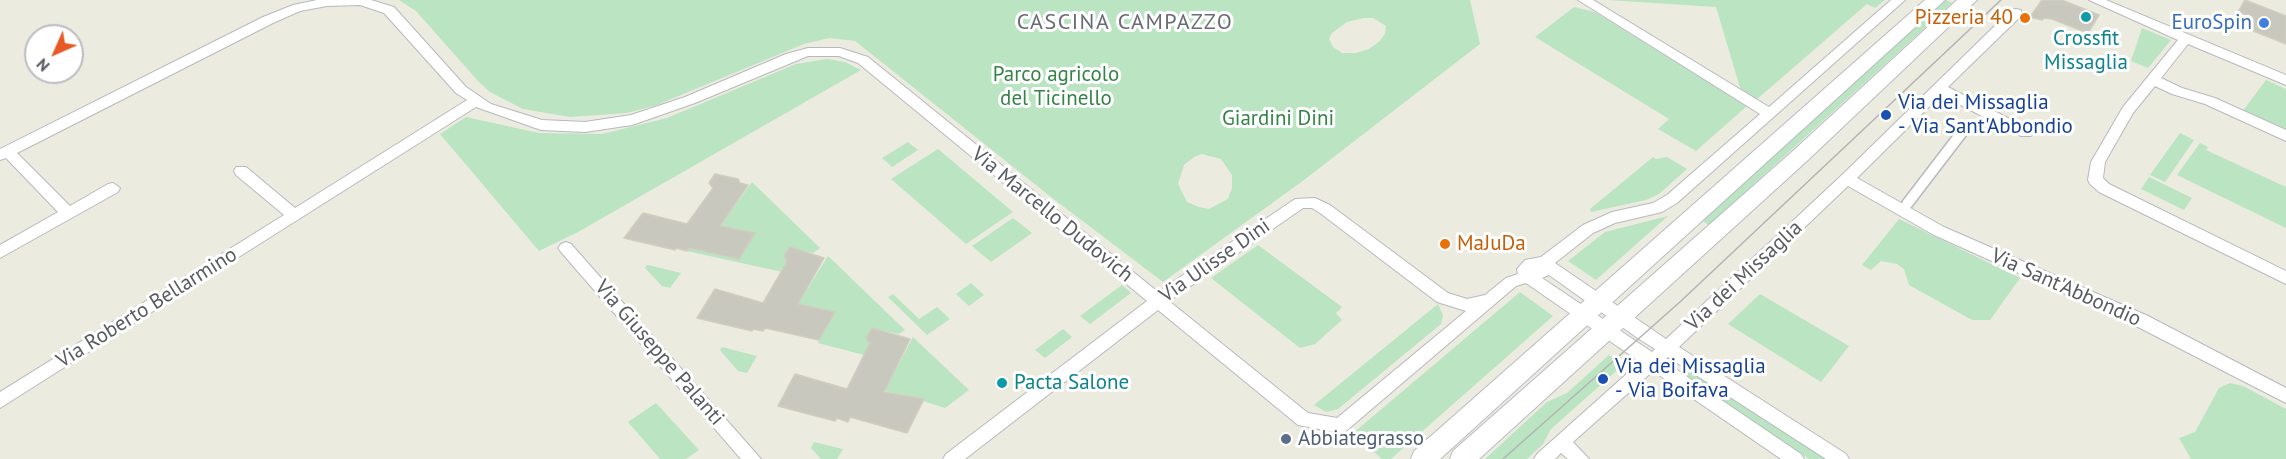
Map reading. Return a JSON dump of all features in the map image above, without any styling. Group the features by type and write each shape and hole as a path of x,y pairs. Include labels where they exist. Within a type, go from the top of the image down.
{"main road":[{"path":"1423,459 1936,0"},
{"path":"1462,459 1613,325 1968,0"}],"street":[{"path":"1584,0 1770,114"},
{"path":"1544,263 1595,225 1657,208 1672,199 1899,0"},
{"path":"2097,0 2286,80"},
{"name":"Via Marcello Dudovich","path":"4,153 274,17 303,6 327,2 361,1 389,10 461,90 476,101 511,117 541,125 599,126 669,108 791,57 808,52 840,52 855,56 866,63 1304,420 1340,426 1444,339"},
{"name":"Via dei Missaglia","path":"1544,459 1651,363 1847,179 2016,13"},
{"path":"2186,38 2154,80 2141,93 2116,129 2098,162 2095,180 2104,188 2286,278"},
{"path":"2154,80 2177,91 2210,101 2286,136"},
{"path":"1940,89 2026,133"},
{"name":"Via Roberto Bellarmino","path":"0,401 476,101"},
{"path":"1907,204 1966,127"},
{"path":"4,153 68,213"},
{"path":"241,171 295,216"},
{"name":"Via Sant'Abbondio","path":"1847,179 1939,231 2142,321 2286,396"},
{"path":"0,252 113,188"},
{"name":"Via Ulisse Dini","path":"952,459 1158,301 1296,204 1315,203 1325,209 1443,298 1467,305 1492,299"},
{"name":"Via Giuseppe Palanti","path":"566,248 752,459"},
{"path":"1544,263 1591,309 1613,325 1651,363 1795,459"},
{"path":"1444,339 1511,282 1526,275 1537,275 1544,271 1544,263"},
{"path":"1526,275 1591,309"},
{"path":"1443,298 1454,317 1452,328 1444,339"},
{"path":"1613,325 1667,348 1840,459"},
{"path":"1562,443 1580,459"}],"green space":[{"path":"399,0 1470,0 1480,44 1304,180 1163,282 1051,197 855,41 829,38 804,44 657,105 627,113 570,117 523,109 490,92 416,11","holes":["1373,18 1386,26 1385,34 1380,41 1369,49 1356,53 1342,53 1333,47 1329,39 1332,33 1347,22","1202,154 1221,159 1232,175 1232,188 1228,199 1209,209 1187,202 1178,184 1184,165"]},
{"path":"1608,0 1885,0 1875,8 1867,4 1756,100 1741,91 1716,7"},
{"path":"1946,0 1952,3 1709,225 1701,220"},
{"path":"1574,7 1595,12 1747,106 1696,151 1658,129 1669,119 1535,37"},
{"path":"2142,28 2171,40 2148,68 2131,61"},
{"path":"827,59 845,62 861,70 578,232 539,251 440,134 466,117 539,133 602,134 667,118 796,64"},
{"path":"2266,80 2286,89 2286,132 2242,112"},
{"path":"2180,133 2194,140 2165,182 2150,175"},
{"path":"908,142 918,150 892,167 882,158"},
{"path":"2200,143 2208,147 2206,150 2286,187 2286,228 2177,175"},
{"path":"938,149 1013,212 966,244 891,179"},
{"path":"1653,157 1656,159 1667,157 1687,169 1659,194 1646,200 1591,212 1590,209"},
{"path":"2149,177 2192,198 2184,210 2141,189"},
{"path":"752,182 820,248 813,253 790,248 784,256 789,259 782,272 687,251 689,248 739,259 755,233 720,226"},
{"path":"1668,216 1596,280 1568,261 1605,232"},
{"path":"1013,218 1032,233 991,262 972,246"},
{"path":"1899,219 2020,278 1990,320 1972,320 1909,285 1904,269 1897,264 1881,261 1871,270 1862,265"},
{"path":"1258,245 1342,307 1336,313 1342,320 1315,344 1300,348 1211,278"},
{"path":"828,256 905,330 899,334 872,328 866,338 872,341 864,355 818,343 834,312 798,304"},
{"path":"647,265 681,273 670,288 662,286 645,268"},
{"path":"971,283 984,295 969,306 956,294"},
{"path":"1122,285 1131,293 1090,324 1080,316"},
{"path":"1520,292 1553,316 1391,459 1382,459 1352,434"},
{"path":"893,294 919,319 937,307 950,319 927,335 888,297"},
{"path":"1760,294 1849,346 1821,382 1728,324"},
{"path":"1438,304 1443,315 1441,324 1338,409 1326,412 1314,405"},
{"path":"1063,329 1072,337 1045,358 1035,350"},
{"path":"913,337 969,390 945,408 923,401 923,399 884,391"},
{"path":"722,347 757,356 747,373 738,371 720,350"},
{"path":"1609,355 1623,365 1551,429 1543,444 1527,459 1485,459 1547,402 1567,393"},
{"path":"1687,367 1827,459 1809,459 1680,374"},
{"path":"2230,383 2243,386 2286,409 2286,459 2191,459 2179,438 2195,432 2219,388"},
{"path":"656,403 699,450 686,459 660,459 628,422"},
{"path":"814,442 843,449 837,459 821,459 811,448"}],"building":[{"name":"Crossfit Missaglia","path":"2042,0 2062,0 2099,15 2088,33 2052,19 2042,20 2030,17"},
{"name":"EuroSpin","path":"2245,0 2286,16 2286,44 2241,26 2247,15 2238,12"},
{"path":"715,174 738,179 740,183 748,185 720,226 755,233 739,259 689,248 687,251 676,248 675,250 624,238 643,213 687,224 713,188 709,183"},
{"path":"790,247 824,258 798,304 835,312 819,340 765,328 763,331 753,329 752,331 697,318 715,289 763,303 787,262 784,256"},
{"path":"872,328 910,339 884,392 924,399 907,433 850,417 848,422 837,418 835,421 778,406 795,374 847,389 870,343 866,338"}],"tram line":[{"path":"1503,459 1681,301 2001,0"}],"place":[{"name":"Crossfit Missaglia","path":"2086,17"},
{"name":"Pizzeria 40","path":"2025,18"},
{"name":"EuroSpin","path":"2264,23"},
{"name":"Via dei Missaglia - Via Sant'Abbondio","path":"1886,115"},
{"name":"MaJuDa","path":"1445,244"},
{"name":"Via dei Missaglia - Via Boifava","path":"1603,379"},
{"name":"Pacta Salone","path":"1002,383"},
{"name":"Abbiategrasso","path":"1286,439"}],"district":[{"name":"CASCINA CAMPAZZO","path":"1125,23"}],"park label":[{"name":"Parco agricolo del Ticinello","path":"1056,87"},
{"name":"Giardini Dini","path":"1278,119"}]}
